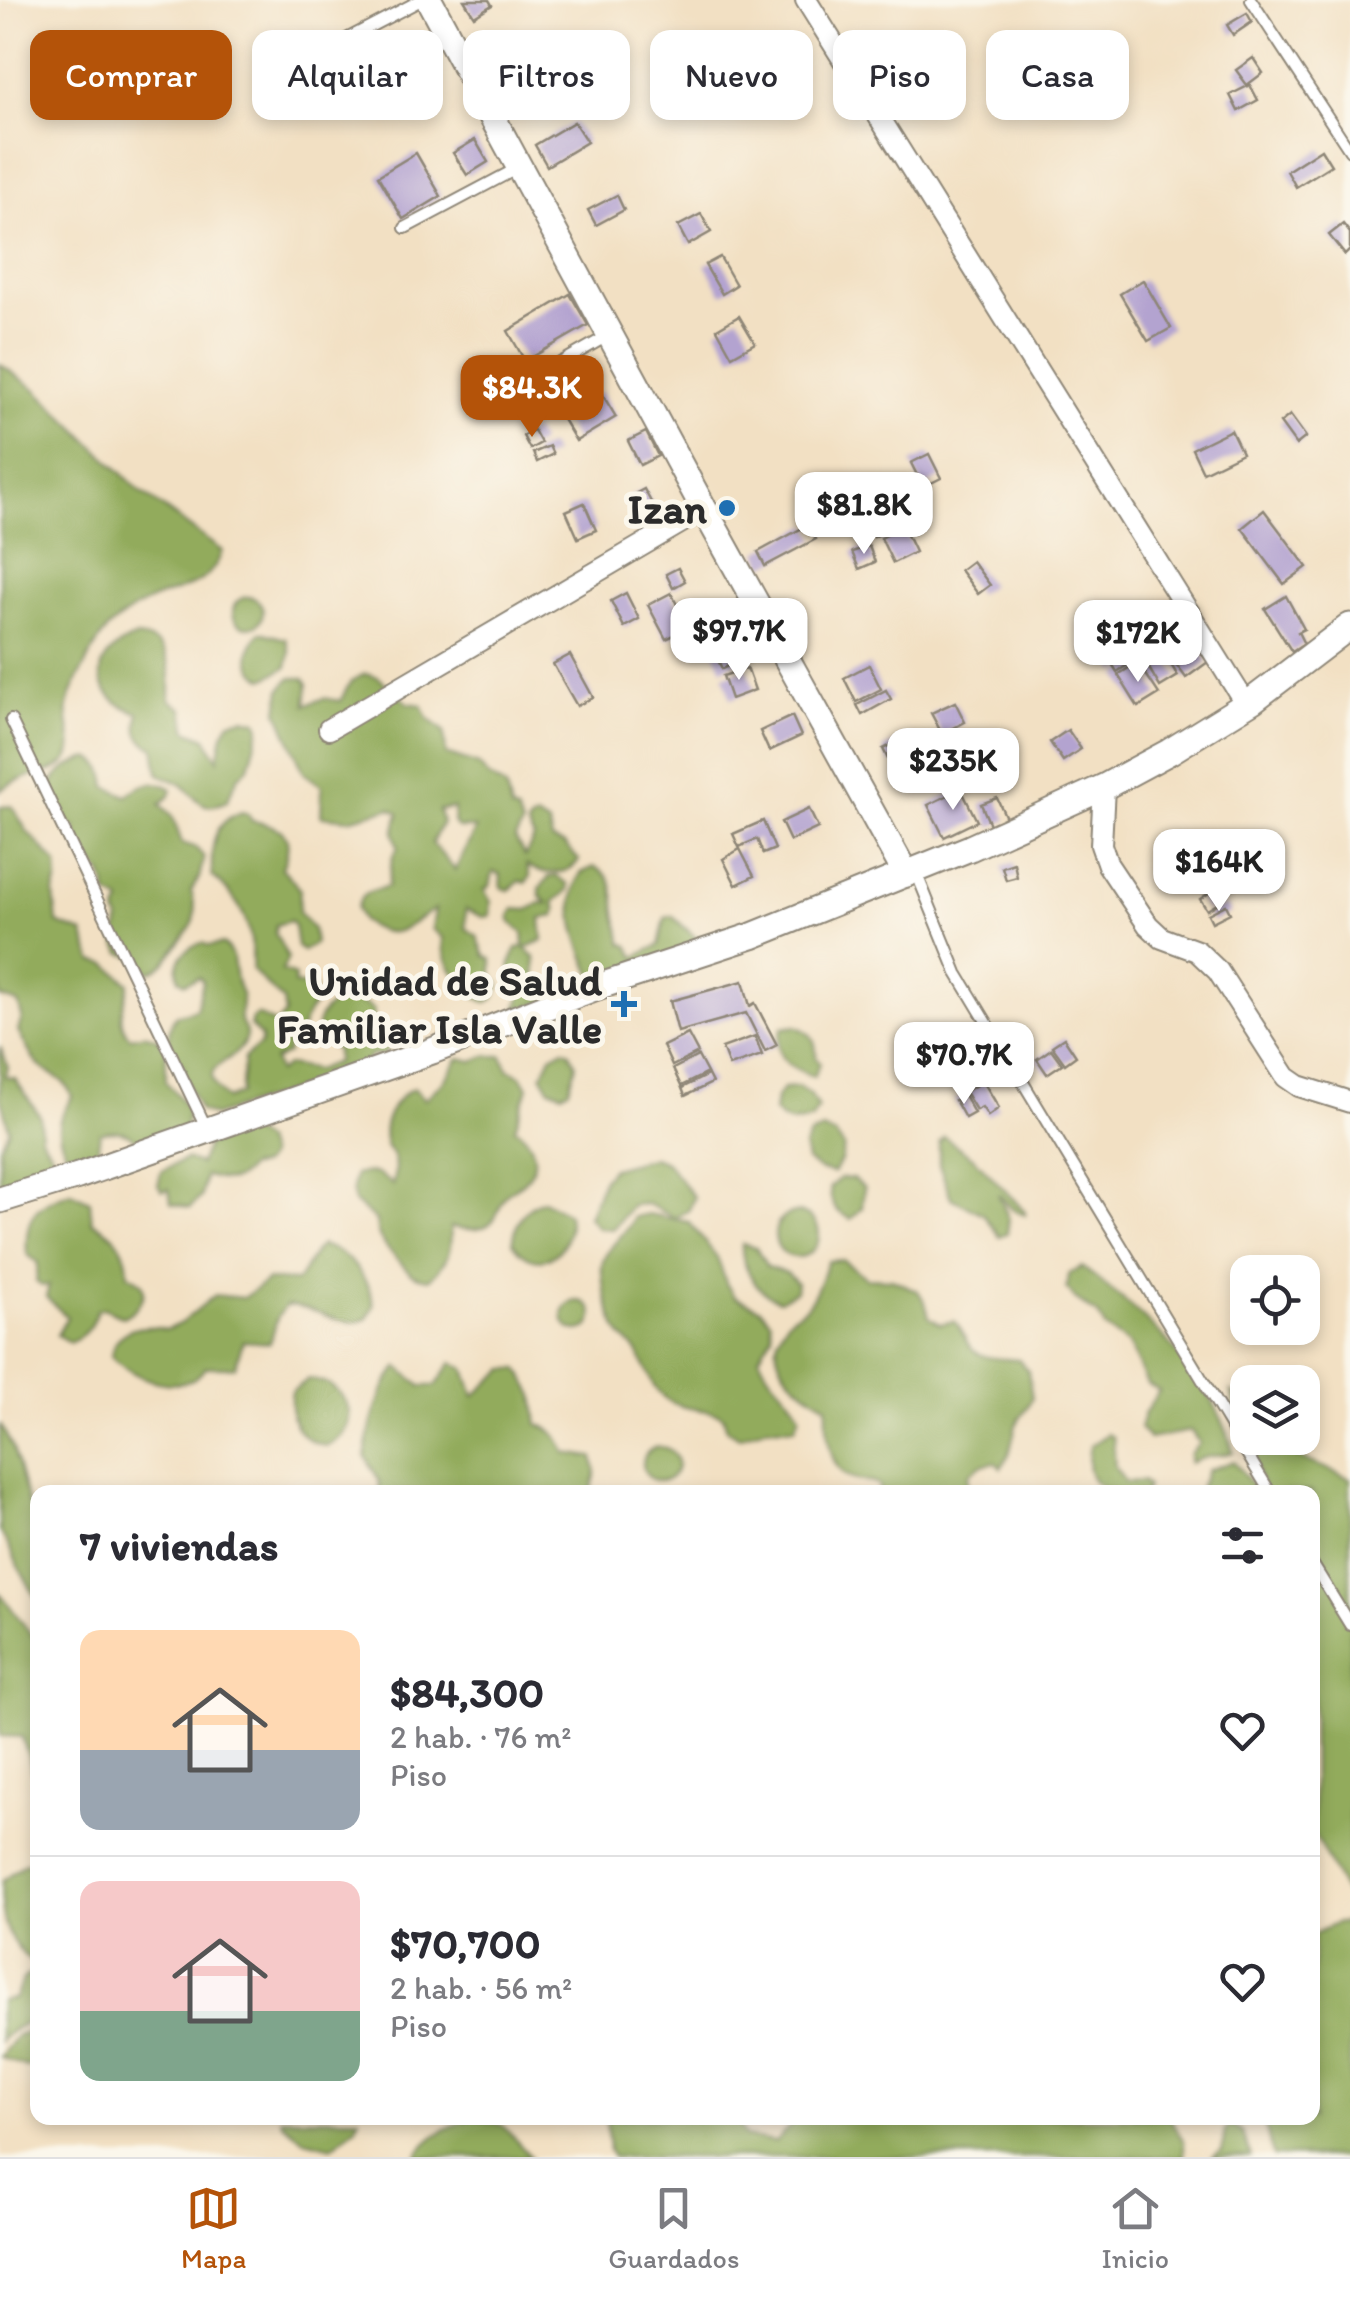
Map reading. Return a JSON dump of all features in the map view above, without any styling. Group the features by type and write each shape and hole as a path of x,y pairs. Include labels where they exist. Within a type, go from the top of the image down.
{"street":[{"path":"429,0 704,509 911,872"},
{"path":"806,0 1246,704"},
{"path":"329,729 704,509"},
{"path":"0,1200 432,1052 594,988 752,936 911,872 1104,787 1169,752 1246,704 1350,626"},
{"path":"1104,787 1103,855 1148,925 1162,938 1197,951 1218,971 1286,1077 1299,1086 1350,1102"}],"lane":[{"path":"363,30 420,0"},
{"path":"1251,0 1350,151"},
{"path":"405,228 519,168"},
{"path":"499,398 610,335"},
{"path":"10,720 208,1130"},
{"path":"911,872 957,973 1266,1485"},
{"path":"1320,1576 1350,1625"}],"green space":[{"path":"0,364 37,390 140,491 222,551 209,574 200,581 139,606 106,631 70,699 68,759 56,769 0,791"},
{"path":"248,597 262,606 263,612 254,626 248,627 234,618 233,612 242,598"},
{"path":"260,632 286,639 290,653 287,667 264,679 249,657"},
{"path":"137,637 164,651 170,700 183,709 187,730 206,738 218,759 230,721 258,721 260,728 249,767 238,777 227,801 205,805 182,785 158,773 154,747 139,734 139,713 123,706 104,687 101,676 109,654"},
{"path":"365,674 378,677 408,703 422,705 428,718 444,731 446,754 479,765 506,788 511,810 517,812 522,826 515,839 525,856 534,838 527,826 538,818 549,825 552,840 565,845 579,860 569,869 555,873 527,865 530,877 526,883 520,881 509,890 502,888 500,874 493,872 490,886 484,890 491,902 490,916 466,909 466,928 477,936 485,956 492,959 492,974 500,985 494,998 487,1002 471,993 450,966 443,938 432,929 435,909 393,932 384,932 362,921 357,908 362,897 388,886 398,847 394,833 399,813 390,808 349,819 321,816 322,786 304,773 278,711 281,689 290,678 304,678 308,684 306,705 325,698 340,701 351,681","holes":["454,808 453,822 457,828 476,828 455,870 432,843 442,823 439,810"]},
{"path":"89,758 102,769 107,787 127,796 148,784 172,789 160,804 172,815 182,843 195,847 204,857 191,891 195,908 192,924 167,960 150,972 135,958 121,953 115,941 120,920 116,914 121,902 108,895 103,876 80,848 75,827 60,815 52,791 61,772"},
{"path":"12,806 27,831 57,864 57,923 83,933 93,961 107,964 129,983 121,1017 125,1030 130,1037 145,1034 159,1039 166,1051 166,1082 186,1109 184,1130 143,1144 123,1132 100,1133 96,1162 84,1171 61,1142 61,1117 72,1097 63,1082 38,1065 28,1051 18,1031 22,1017 18,1003 0,997 0,807"},
{"path":"242,812 252,821 284,834 288,847 282,868 300,889 299,912 313,929 315,943 303,951 297,947 290,921 276,925 275,933 288,958 282,971 295,976 294,984 314,987 317,1001 300,1030 281,1035 288,1047 287,1054 274,1060 278,1072 288,1065 316,1070 336,1062 336,1049 323,1041 318,1021 333,1004 345,1001 359,1002 373,1010 376,1032 388,1048 384,1055 370,1056 362,1068 213,1116 200,1111 184,1078 183,1065 177,1062 170,1044 172,1021 176,1015 196,1009 203,982 199,977 185,983 179,979 182,956 197,944 223,944 233,960 246,1036 240,1049 213,1072 216,1087 227,1099 240,1094 244,1058 261,1044 261,1037 250,1026 252,1019 258,1015 276,1024 285,1014 283,1001 252,970 249,930 239,906 212,876 215,837 224,822"},
{"path":"594,867 611,882 622,943 629,946 635,957 659,945 665,918 672,916 704,945 594,979 575,927 573,900 581,873"},
{"path":"556,876 568,884 568,891 554,902 554,916 541,919 543,940 526,948 535,957 536,979 545,987 546,1001 516,1010 524,990 514,982 511,966 517,948 524,947 523,933 510,916 514,909 528,910 548,903 540,896 540,888 549,877"},
{"path":"796,1026 810,1034 814,1042 820,1063 814,1077 790,1065 780,1054 782,1028"},
{"path":"0,1046 8,1068 5,1077 15,1079 40,1116 41,1137 53,1156 52,1163 32,1169 31,1182 0,1197 0,1147 9,1129 0,1097"},
{"path":"564,1049 576,1065 569,1089 562,1093 549,1088 542,1075 551,1056"},
{"path":"502,1056 508,1069 521,1075 528,1087 515,1128 531,1145 533,1167 524,1181 505,1196 488,1225 475,1229 450,1227 451,1243 444,1262 429,1279 418,1277 384,1244 376,1221 354,1202 355,1175 376,1174 393,1185 395,1162 384,1137 395,1104 414,1088 425,1099 444,1081 459,1058 473,1061"},
{"path":"798,1087 810,1094 818,1107 812,1119 791,1123 774,1112 776,1098 784,1088"},
{"path":"823,1130 835,1135 844,1147 833,1173 807,1161 804,1147 810,1135"},
{"path":"233,1132 253,1133 264,1142 269,1156 265,1162 249,1167 234,1180 205,1176 201,1197 190,1208 171,1203 169,1189 162,1191 158,1185 161,1171 186,1159 199,1164 208,1144"},
{"path":"944,1137 974,1158 1025,1211 1025,1215 1012,1209 998,1194 1009,1219 1007,1234 1000,1237 983,1214 951,1198 939,1165 939,1143"},
{"path":"653,1157 666,1162 694,1197 689,1210 675,1218 647,1204 632,1205 613,1229 598,1228 588,1217 603,1179 612,1168"},
{"path":"840,1178 853,1179 864,1188 862,1208 851,1219 837,1211 831,1199 830,1187"},
{"path":"71,1192 90,1201 92,1222 119,1242 128,1274 142,1284 144,1294 139,1304 123,1317 104,1308 97,1310 88,1330 69,1342 57,1335 67,1317 46,1297 49,1285 36,1282 38,1263 27,1254 27,1241 34,1213 49,1201"},
{"path":"543,1200 568,1214 569,1227 560,1249 552,1256 533,1259 513,1243 514,1235 525,1211"},
{"path":"797,1213 812,1220 819,1235 812,1250 797,1257 782,1250 775,1235 782,1220"},
{"path":"648,1214 689,1222 717,1257 735,1297 761,1309 770,1320 772,1335 759,1356 800,1415 795,1428 767,1427 739,1437 727,1430 723,1416 677,1405 655,1386 637,1352 617,1329 602,1277 606,1255 634,1217"},
{"path":"742,1244 756,1248 767,1267 787,1273 797,1283 796,1291 779,1300 764,1292 747,1270"},
{"path":"321,1245 349,1260 362,1276 374,1306 367,1319 347,1321 286,1306 278,1316 270,1343 243,1341 235,1367 206,1367 196,1377 172,1384 145,1378 111,1356 123,1334 148,1327 166,1330 181,1323 215,1295 243,1298 268,1280 297,1281"},
{"path":"843,1260 866,1278 892,1279 918,1291 929,1317 940,1324 954,1321 975,1352 1019,1360 1028,1371 1032,1399 1016,1425 1009,1455 1001,1468 995,1462 981,1465 969,1474 968,1485 876,1485 842,1473 832,1456 827,1405 785,1371 777,1348 786,1322 809,1303 828,1261"},
{"path":"1082,1267 1173,1348 1211,1398 1224,1424 1230,1453 1190,1463 1190,1454 1199,1443 1191,1431 1149,1439 1140,1428 1159,1391 1147,1384 1129,1345 1075,1299 1067,1288 1069,1274"},
{"path":"578,1301 592,1310 593,1316 584,1330 578,1331 564,1322 563,1316 572,1302"},
{"path":"452,1362 465,1369 474,1396 505,1369 519,1369 534,1395 538,1424 556,1435 566,1453 593,1457 596,1472 593,1485 379,1485 365,1456 385,1386 399,1367 421,1386 436,1386"},
{"path":"309,1379 334,1388 348,1406 347,1428 327,1446 302,1434 293,1419 292,1391"},
{"path":"0,1424 13,1448 30,1509 30,1587 0,1531"},
{"path":"1107,1434 1113,1437 1115,1467 1125,1482 1143,1481 1146,1485 1099,1485 1090,1473 1090,1446"},
{"path":"660,1447 672,1452 677,1464 672,1476 660,1481 648,1476 643,1464 648,1452"},
{"path":"1252,1455 1292,1455 1350,1478 1350,1902 1320,1846 1320,1485 1262,1485"},
{"path":"1234,1461 1252,1485 1201,1485 1208,1470"},
{"path":"0,1593 30,1633 30,1762 22,1737 0,1736"},
{"path":"25,1863 30,1863 30,1960 7,1930 2,1881"},
{"path":"1337,1923 1350,1923 1350,2157 1273,2156 1265,2125 1320,2125 1320,1931"},
{"path":"30,1976 30,2019 0,2041 0,2001 15,1998 23,1979"},
{"path":"30,2031 30,2066 26,2067 0,2057 17,2035"},
{"path":"285,2125 357,2125 332,2147 305,2140"},
{"path":"502,2125 531,2157 416,2157 433,2137 448,2128"},
{"path":"607,2125 738,2125 746,2137 775,2142 791,2125 1174,2125 1184,2142 1184,2157 613,2157"},
{"path":"1231,2125 1243,2133 1251,2157 1211,2157 1222,2151 1225,2130"}],"building":[{"path":"464,0 489,0 492,5 474,16"},
{"path":"1247,13 1252,22 1233,35 1227,25"},
{"path":"1253,58 1263,73 1247,85 1236,70"},
{"path":"1250,85 1258,100 1238,111 1230,95"},
{"path":"574,122 587,142 547,166 535,145"},
{"path":"475,140 488,162 467,175 453,153"},
{"path":"1321,149 1331,165 1296,187 1287,171"},
{"path":"416,153 441,196 403,219 378,176"},
{"path":"617,195 624,210 596,225 588,210"},
{"path":"701,214 711,232 688,245 678,226"},
{"path":"1343,224 1350,233 1350,250 1345,255 1329,235"},
{"path":"720,257 736,285 722,294 705,265"},
{"path":"1143,280 1171,328 1148,341 1120,294"},
{"path":"570,294 588,325 525,361 508,331"},
{"path":"739,316 755,343 732,356 717,329"},
{"path":"601,392 616,417 576,441 561,416"},
{"path":"1290,415 1306,437 1296,445 1280,423"},
{"path":"534,430 541,443 530,449 523,436"},
{"path":"1231,430 1242,453 1203,472 1192,449"},
{"path":"646,432 658,456 640,465 628,441"},
{"path":"549,446 553,454 537,462 533,453"},
{"path":"929,454 941,478 923,487 911,463"},
{"path":"644,489 658,515 644,522 631,496"},
{"path":"584,503 596,530 578,538 566,511"},
{"path":"883,510 892,528 874,537 865,519"},
{"path":"1264,510 1307,567 1284,584 1242,528"},
{"path":"808,525 816,539 765,566 758,552"},
{"path":"903,527 915,552 893,563 881,538"},
{"path":"869,546 875,562 859,569 852,552"},
{"path":"972,561 990,585 978,594 960,570"},
{"path":"678,568 685,581 673,588 666,574"},
{"path":"626,593 639,619 624,627 611,601"},
{"path":"671,593 689,628 666,639 648,605"},
{"path":"1286,596 1304,629 1298,632 1304,644 1292,652 1265,609"},
{"path":"1180,623 1208,662 1186,678 1158,639"},
{"path":"736,639 744,658 722,669 713,649"},
{"path":"1160,647 1178,676 1160,687 1143,658"},
{"path":"1124,649 1132,662 1117,672 1109,659"},
{"path":"570,655 593,697 577,706 553,664"},
{"path":"1138,662 1159,694 1138,707 1118,675"},
{"path":"869,665 881,689 856,702 844,678"},
{"path":"747,668 755,690 731,699 723,676"},
{"path":"886,690 891,699 862,715 857,705"},
{"path":"955,702 965,722 942,734 931,713"},
{"path":"792,716 801,736 769,751 760,731"},
{"path":"1068,730 1081,749 1063,761 1050,742"},
{"path":"987,737 1002,780 982,787 967,745"},
{"path":"905,738 912,751 890,763 883,749"},
{"path":"961,789 977,821 944,837 928,805"},
{"path":"997,798 1007,820 991,827 981,804"},
{"path":"809,809 818,828 790,841 781,822"},
{"path":"763,821 775,849 763,854 757,839 739,847 733,834"},
{"path":"740,849 754,876 736,885 723,859"},
{"path":"1014,863 1017,877 1006,880 1002,867"},
{"path":"1215,889 1222,901 1207,910 1200,899"},
{"path":"1226,905 1230,913 1212,922 1208,914"},
{"path":"743,981 750,1006 755,1003 777,1045 765,1051 746,1013 678,1032 670,1001"},
{"path":"688,1034 698,1053 672,1066 663,1046"},
{"path":"755,1036 762,1055 729,1066 722,1048"},
{"path":"1064,1038 1076,1056 1065,1064 1052,1046"},
{"path":"1051,1049 1062,1064 1047,1074 1037,1059"},
{"path":"698,1056 707,1073 681,1086 673,1069"},
{"path":"708,1075 712,1083 685,1096 682,1088"},
{"path":"983,1081 999,1108 988,1116 982,1107 976,1110 965,1092"},
{"path":"964,1095 974,1113 965,1118 955,1100"}],"place":[{"name":"Izan","path":"727,508"},
{"name":"Unidad de Salud Familiar Isla Valle","path":"624,1004"}]}
